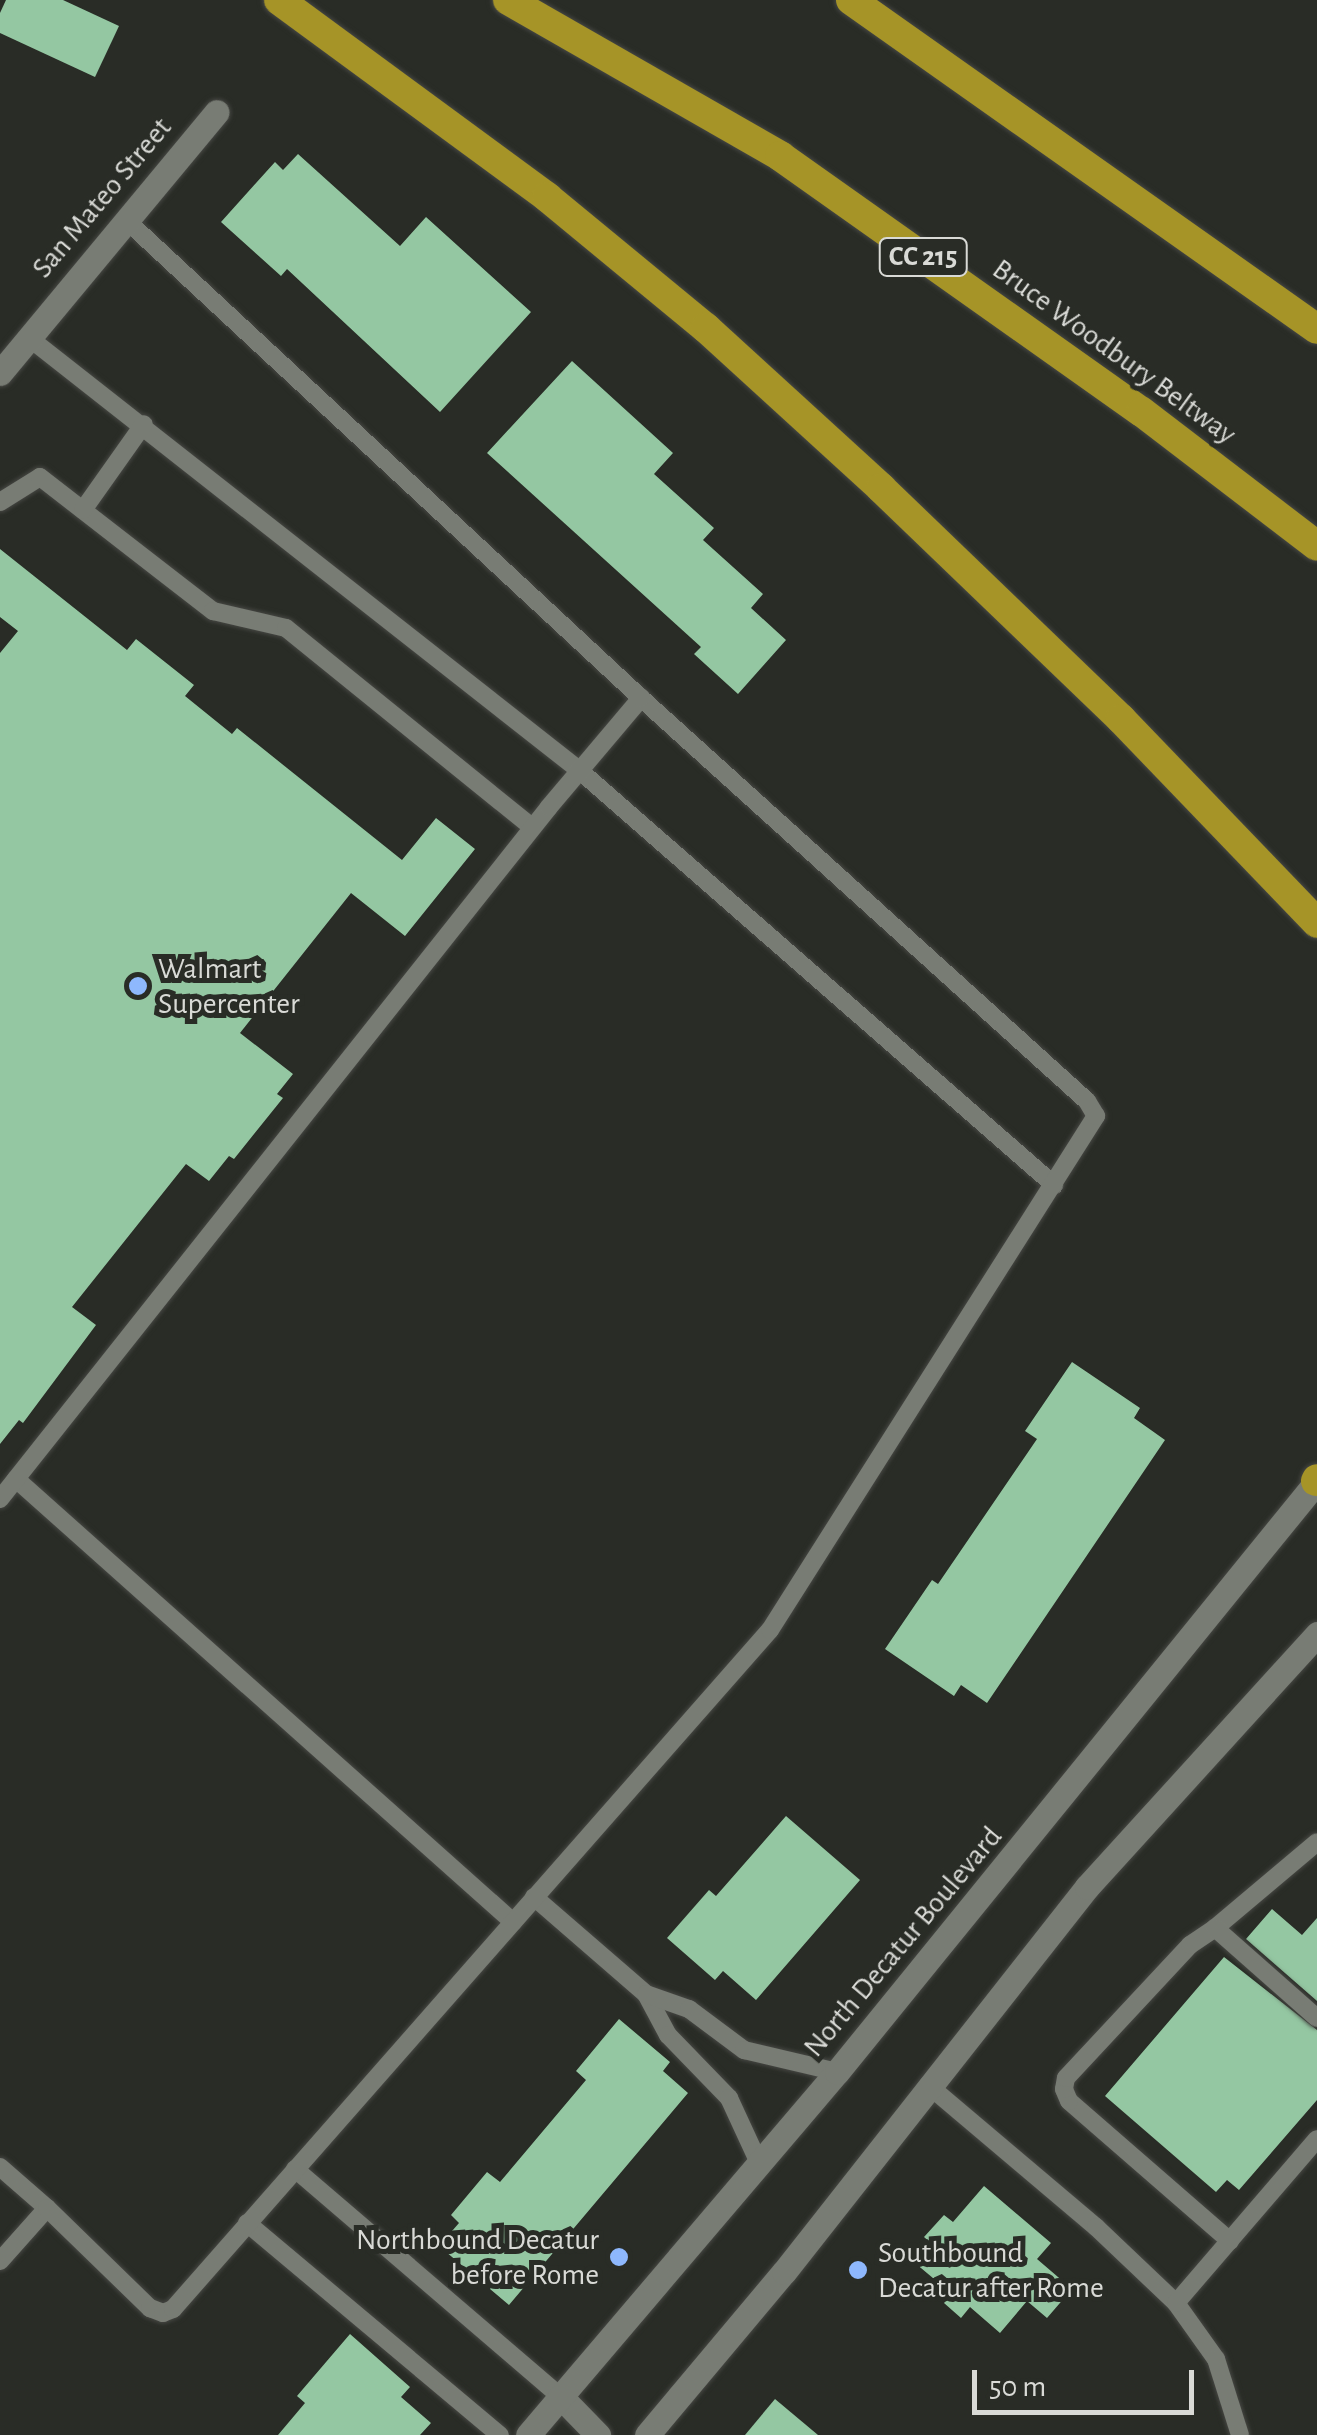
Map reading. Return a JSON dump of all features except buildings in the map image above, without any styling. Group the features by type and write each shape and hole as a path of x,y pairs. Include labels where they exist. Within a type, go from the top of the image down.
{"highway":[{"path":"279,0 547,196 706,328 1122,719 1317,923"},
{"name":"Bruce Woodbury Beltway","path":"508,0 780,156 1142,412 1317,546"},
{"path":"851,0 1317,329"}],"main road":[{"name":"San Mateo Street","path":"0,373 217,112"},
{"name":"North Decatur Boulevard","path":"528,2435 838,2072 1317,1480"},
{"path":"648,2435 784,2272 1087,1887 1317,1634"},
{"path":"562,2398 598,2435"}],"lane":[{"path":"0,2166 150,2308 163,2313 174,2309 770,1630 1096,1116 1087,1101 641,698 125,219"},
{"path":"28,337 144,424 579,770 1054,1185"},
{"path":"83,510 144,424"},
{"path":"0,502 40,477 213,611 286,628 532,828"},
{"path":"0,1500 532,828 641,698"},
{"path":"16,1479 513,1922"},
{"path":"1230,2241 1069,2100 1064,2089 1076,2062 1190,1945 1317,1842"},
{"path":"534,1897 646,1994 668,2034 729,2098 760,2165"},
{"path":"1215,1928 1317,2018"},
{"path":"646,1994 689,2009 744,2050 838,2072"},
{"path":"928,2085 1096,2227 1176,2304 1216,2359 1240,2435"},
{"path":"1176,2304 1317,2140"},
{"path":"295,2169 562,2398"},
{"path":"0,2262 47,2208"},
{"path":"247,2224 500,2435"}],"place":[{"name":"Walmart Supercenter","path":"138,986"},
{"name":"Northbound Decatur before Rome","path":"619,2257"},
{"name":"Southbound Decatur after Rome","path":"858,2270"}]}
